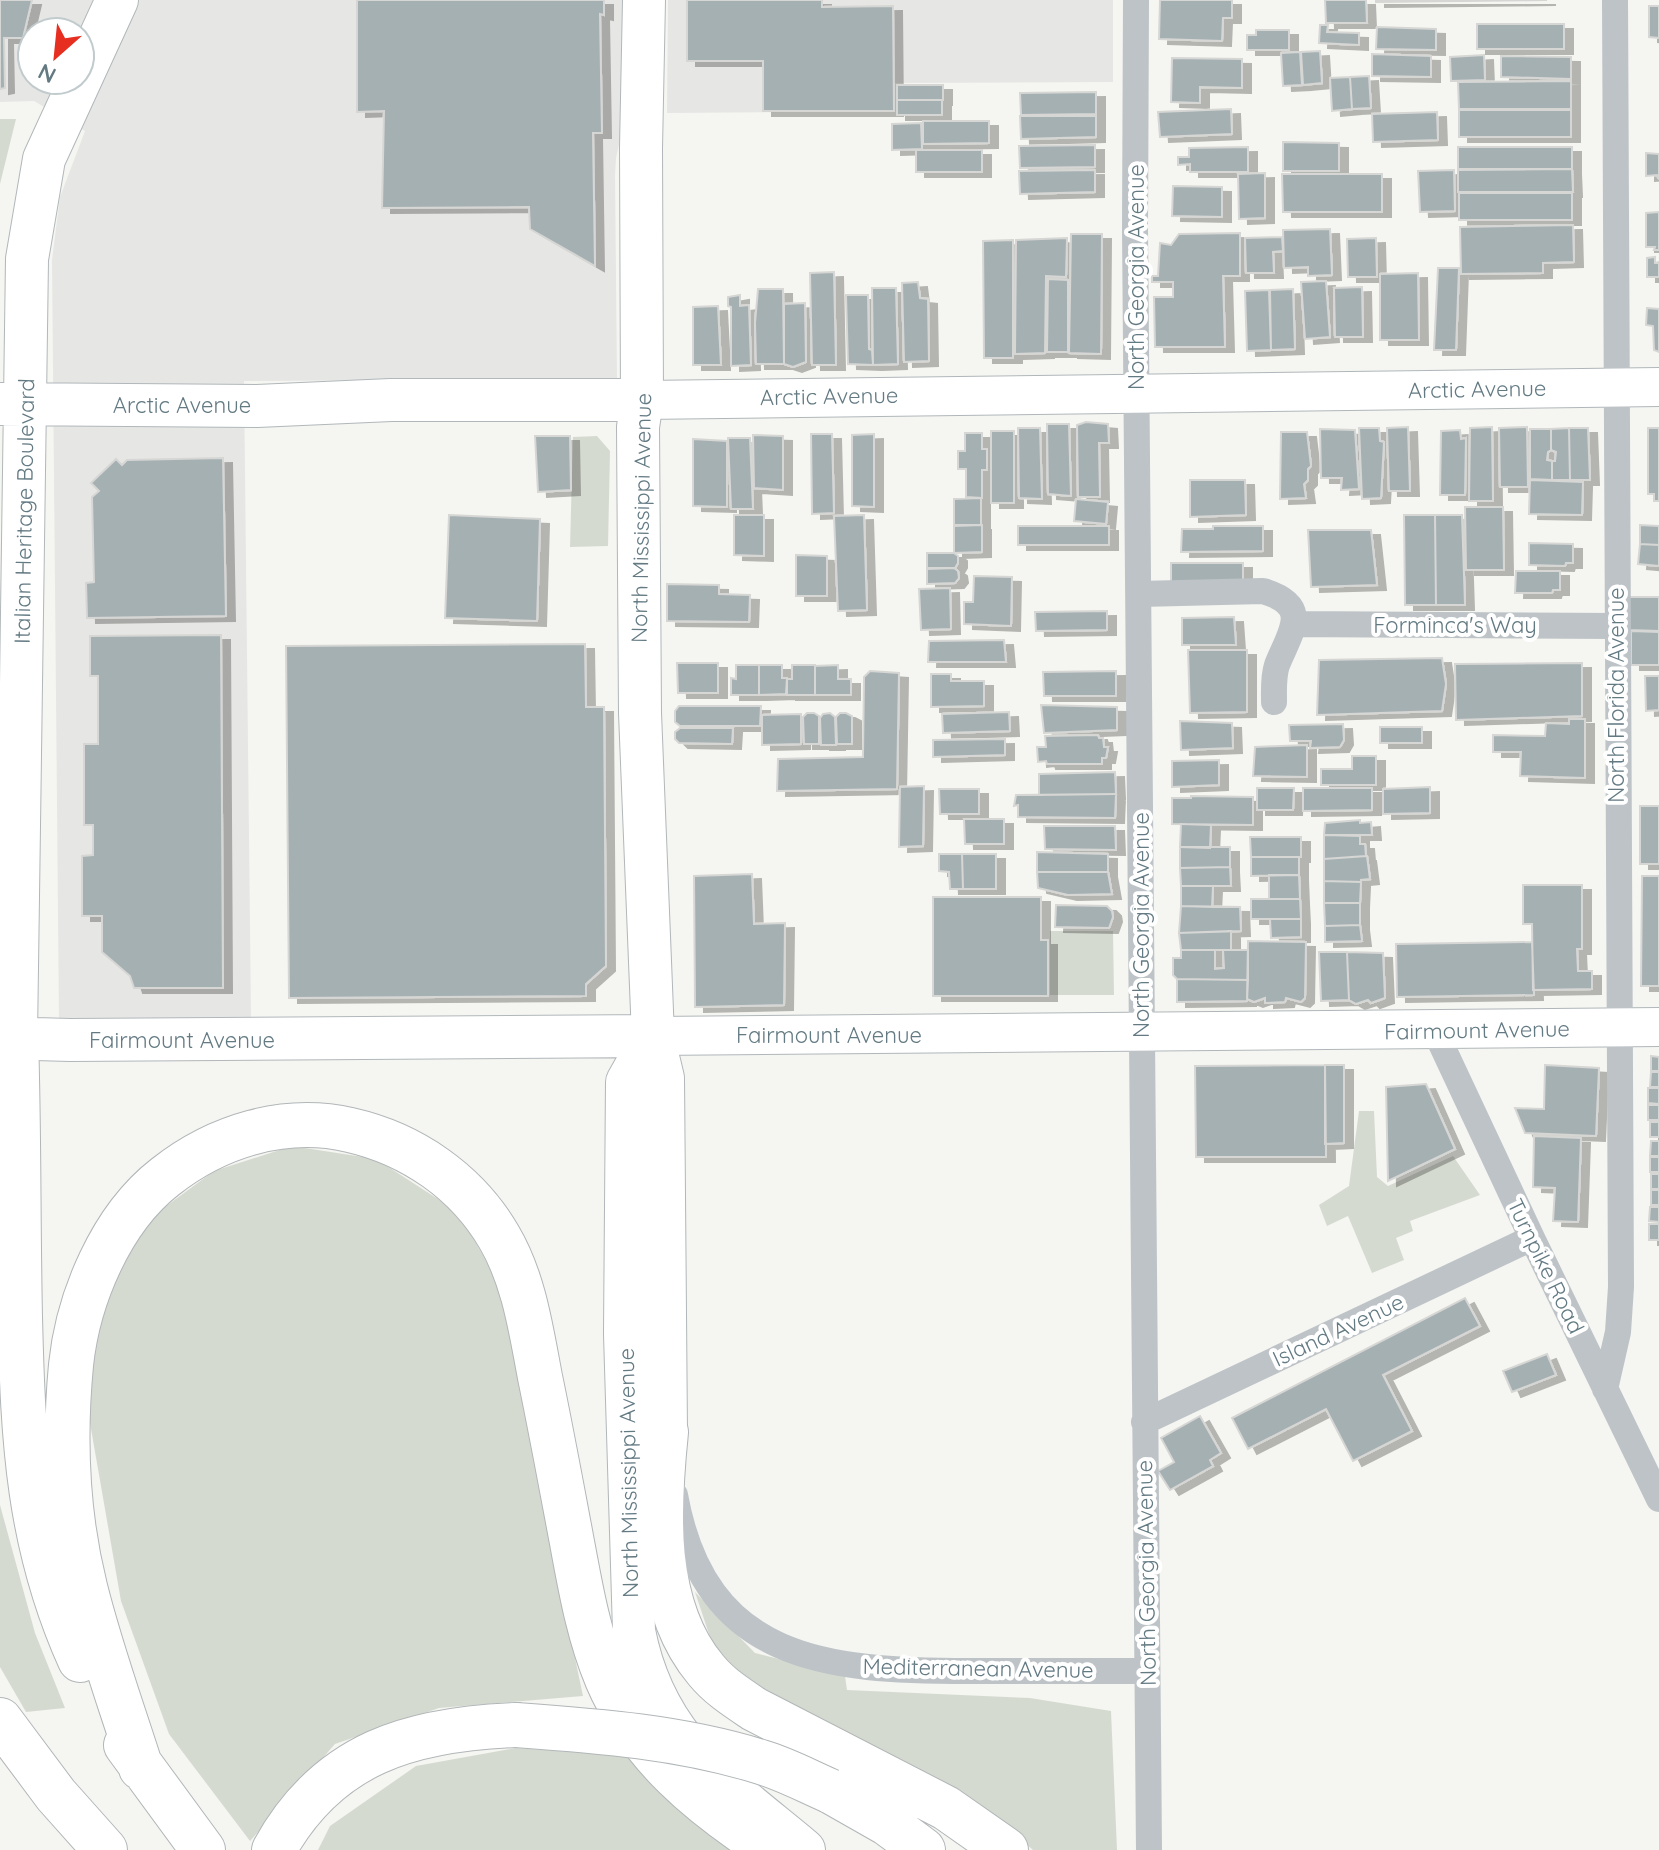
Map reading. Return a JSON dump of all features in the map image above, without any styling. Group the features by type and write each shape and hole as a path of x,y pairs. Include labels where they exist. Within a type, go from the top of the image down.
{"highway":[{"path":"8,1038 22,1409 32,1506 46,1568 72,1643 110,1719 141,1768 203,1850"},
{"path":"141,1768 85,1586 72,1510 66,1429 72,1358 86,1299 123,1223 155,1184 175,1168 220,1143 254,1132 292,1125 341,1128 388,1141 431,1165 470,1197 500,1239 527,1311 586,1611 608,1682 630,1724 656,1759 691,1794 770,1850"},
{"path":"666,1432 661,1482 665,1576 683,1635 705,1670 754,1709 946,1808 1006,1850"},
{"path":"0,1720 56,1795 105,1850"},
{"path":"274,1850 307,1804 337,1776 382,1748 427,1734 516,1725 630,1734 700,1746 764,1763 830,1791 888,1824 923,1850"},
{"path":"0,1753 56,1795"}],"main road":[{"name":"Italian Heritage Boulevard","path":"8,1038 13,405 27,259 44,159 117,0"},
{"name":"North Mississippi Avenue","path":"644,0 642,400 638,427 640,713 653,1036 663,1078 666,1432"},
{"name":"Arctic Avenue","path":"13,405 257,406 391,400 642,400"},
{"name":"North Mississippi Avenue","path":"653,1036 627,1082 625,1334 634,1631 642,1667 668,1724 702,1764 804,1850"},
{"name":"Fairmount Avenue","path":"8,1038 653,1036"}],"street":[{"name":"North Georgia Avenue","path":"1136,0 1136,392 1149,1850"},
{"name":"North Florida Avenue","path":"1605,1389 1615,1350 1620,1309 1615,0"},
{"name":"Arctic Avenue","path":"642,400 1659,387"},
{"path":"1139,594 1263,591 1281,597 1291,610 1294,624 1277,666 1274,702"},
{"name":"Forminca's Way","path":"1294,624 1616,626"},
{"name":"Fairmount Avenue","path":"653,1036 1659,1027"},
{"name":"Turnpike Road","path":"1435,1031 1659,1499"},
{"name":"Island Avenue","path":"1144,1422 1532,1238"},
{"name":"Mediterranean Avenue","path":"666,1432 678,1509 692,1553 711,1587 737,1619 765,1640 797,1655 858,1666 919,1671 1147,1671"}],"shaded area":[{"path":"0,0 627,0 626,112 615,175 617,379 244,381 251,1020 59,1022 52,260 60,197 85,131 34,101 0,102"},
{"path":"668,0 1113,0 1113,82 894,83 894,111 667,113"},
{"path":"0,119 16,119 0,184"},
{"path":"597,436 610,451 608,546 570,547 573,437"},
{"path":"1050,931 1113,931 1114,995 1050,995"},
{"path":"1359,1111 1374,1111 1377,1177 1388,1186 1453,1156 1480,1195 1410,1221 1413,1231 1396,1238 1404,1260 1372,1273 1348,1216 1327,1226 1319,1205 1349,1186"},
{"path":"292,1146 376,1159 458,1212 509,1301 537,1478 583,1696 439,1708 335,1744 250,1841 169,1734 121,1601 86,1400 101,1306 150,1218 214,1171"},
{"path":"0,1505 35,1633 65,1708 26,1712 0,1667"},
{"path":"695,1592 755,1653 845,1676 847,1690 1030,1698 1111,1711 1117,1850 1033,1850 1023,1841 754,1694 716,1655"},
{"path":"516,1748 628,1756 732,1850 318,1850 330,1826 416,1766"}],"building":[{"path":"0,0 32,0 28,16 16,16 16,38 4,38 5,88 0,89"},
{"path":"357,0 604,0 604,15 600,14 602,133 593,133 595,266 530,229 529,207 382,208 384,111 357,112"},
{"path":"687,0 822,0 822,7 893,6 894,111 763,111 763,61 687,61"},
{"path":"1160,0 1232,0 1232,18 1223,18 1222,41 1159,39"},
{"path":"1325,0 1366,0 1367,23 1326,23"},
{"path":"1376,0 1547,0 1376,2"},
{"path":"1649,6 1659,6 1659,38 1649,37"},
{"path":"1477,24 1564,24 1564,49 1477,49"},
{"path":"1320,25 1328,25 1327,32 1359,33 1359,45 1319,43"},
{"path":"1377,27 1436,29 1436,50 1376,49"},
{"path":"1256,30 1289,30 1289,50 1247,50 1247,35 1256,35"},
{"path":"1320,51 1322,83 1303,85 1301,52"},
{"path":"1300,52 1302,85 1283,86 1281,53"},
{"path":"1372,54 1431,56 1431,77 1372,76"},
{"path":"1484,55 1485,80 1451,81 1450,57"},
{"path":"1501,56 1571,57 1571,79 1501,77"},
{"path":"1172,58 1242,59 1242,88 1200,87 1200,103 1171,102"},
{"path":"1369,76 1371,108 1352,109 1350,77"},
{"path":"1350,77 1352,109 1332,111 1330,78"},
{"path":"1571,81 1571,109 1459,109 1458,82"},
{"path":"897,85 943,85 943,100 897,100"},
{"path":"1096,92 1096,114 1021,115 1020,93"},
{"path":"897,100 942,100 942,115 897,115"},
{"path":"1231,109 1232,134 1160,137 1158,112"},
{"path":"1459,110 1571,110 1571,137 1459,137"},
{"path":"1437,112 1438,140 1373,142 1372,114"},
{"path":"1020,116 1096,116 1096,137 1021,139"},
{"path":"923,121 989,121 989,143 923,144"},
{"path":"921,123 922,149 892,150 892,124"},
{"path":"1283,142 1339,143 1339,171 1283,171"},
{"path":"1095,145 1095,167 1020,168 1019,146"},
{"path":"1248,147 1248,172 1190,172 1190,164 1178,165 1178,157 1189,157 1189,148"},
{"path":"1458,147 1572,147 1572,169 1458,169"},
{"path":"916,150 982,150 982,172 916,172"},
{"path":"1646,153 1659,154 1659,179 1657,175 1646,176"},
{"path":"1572,169 1573,192 1458,192 1458,170"},
{"path":"1095,170 1095,192 1020,194 1019,171"},
{"path":"1454,170 1455,211 1420,212 1418,171"},
{"path":"1265,173 1265,218 1239,219 1238,174"},
{"path":"1282,174 1382,174 1382,212 1283,212"},
{"path":"1173,186 1222,187 1222,217 1172,216"},
{"path":"1459,193 1572,193 1572,220 1459,220"},
{"path":"1659,212 1659,250 1654,250 1655,247 1646,247 1646,213"},
{"path":"1573,225 1574,262 1543,263 1543,273 1461,274 1460,227"},
{"path":"1330,229 1332,275 1308,276 1308,267 1284,268 1283,230"},
{"path":"1240,233 1240,276 1223,276 1225,347 1155,347 1154,297 1173,297 1173,282 1152,282 1152,276 1158,276 1160,243 1171,245 1179,234"},
{"path":"1071,234 1102,234 1101,354 1069,353"},
{"path":"1282,237 1283,251 1273,252 1274,273 1246,273 1245,238"},
{"path":"1067,238 1066,277 1046,276 1045,353 1015,354 1016,240"},
{"path":"1376,238 1377,277 1348,277 1347,239"},
{"path":"1013,240 1013,358 984,358 983,241"},
{"path":"1655,257 1655,263 1659,263 1659,277 1647,277 1647,258"},
{"path":"1438,268 1459,268 1456,350 1434,350"},
{"path":"834,272 836,365 812,365 810,273"},
{"path":"1418,273 1419,340 1380,340 1380,274"},
{"path":"1048,279 1068,280 1068,352 1047,352"},
{"path":"1326,281 1330,337 1305,339 1301,282"},
{"path":"918,282 920,298 928,299 929,361 904,362 902,283"},
{"path":"1362,287 1363,337 1335,337 1334,288"},
{"path":"872,288 896,288 898,364 873,365"},
{"path":"758,289 783,289 784,364 756,364"},
{"path":"1293,289 1295,349 1271,350 1270,290"},
{"path":"1269,290 1271,350 1247,351 1245,291"},
{"path":"740,295 740,306 749,305 751,365 731,366 731,307 728,306 728,297"},
{"path":"846,295 868,295 869,349 872,350 873,365 848,364"},
{"path":"805,303 806,362 793,367 784,364 784,304"},
{"path":"718,306 721,365 693,365 693,307"},
{"path":"1647,308 1659,309 1659,352 1654,350 1653,326 1646,325"},
{"path":"1086,422 1108,424 1109,443 1099,443 1100,497 1078,497 1077,425"},
{"path":"1047,424 1069,424 1071,496 1048,494"},
{"path":"1408,427 1410,491 1389,491 1387,428"},
{"path":"1492,427 1493,501 1469,501 1470,428"},
{"path":"1527,427 1528,487 1500,487 1499,428"},
{"path":"1018,428 1040,428 1042,499 1019,498"},
{"path":"1359,428 1379,428 1380,441 1384,442 1381,498 1362,499"},
{"path":"1569,428 1588,428 1590,480 1570,480"},
{"path":"1569,428 1570,480 1552,480 1552,461 1555,461 1556,452 1551,450 1551,429"},
{"path":"1648,428 1659,428 1659,501 1654,501 1654,494 1648,494"},
{"path":"1320,429 1355,430 1359,489 1341,490 1342,478 1321,478"},
{"path":"1530,429 1551,429 1551,450 1547,460 1552,461 1552,480 1530,479"},
{"path":"1460,430 1461,439 1466,438 1465,495 1440,495 1441,431"},
{"path":"991,431 1014,431 1014,503 991,503"},
{"path":"1281,432 1307,432 1311,466 1304,484 1306,498 1280,499"},
{"path":"965,433 982,433 982,449 987,449 987,470 982,470 982,498 966,497 966,469 958,469 958,451 965,451"},
{"path":"811,434 832,434 834,513 812,514"},
{"path":"874,434 874,507 852,506 852,435"},
{"path":"753,435 783,436 783,490 754,488"},
{"path":"535,436 570,436 571,490 538,492"},
{"path":"728,438 750,438 753,509 731,509"},
{"path":"693,439 727,441 727,507 693,506"},
{"path":"223,458 226,616 87,618 86,583 94,582 92,497 99,491 91,483 116,459 122,465 127,460"},
{"path":"1190,480 1245,480 1246,515 1190,517"},
{"path":"1530,480 1583,482 1582,515 1529,514"},
{"path":"981,498 981,525 954,525 954,499"},
{"path":"1076,499 1108,502 1106,524 1074,521"},
{"path":"1465,507 1503,507 1504,570 1466,570"},
{"path":"449,515 540,519 537,621 445,618"},
{"path":"734,515 764,515 764,556 734,555"},
{"path":"864,515 867,610 838,611 834,516"},
{"path":"1404,515 1435,515 1436,605 1405,605"},
{"path":"1435,515 1462,515 1465,605 1436,605"},
{"path":"982,525 982,552 954,553 954,526"},
{"path":"1640,525 1659,526 1659,545 1640,544"},
{"path":"1018,526 1109,526 1109,545 1018,545"},
{"path":"1213,526 1263,526 1263,551 1181,552 1182,529 1213,529"},
{"path":"1308,530 1371,530 1377,585 1311,587"},
{"path":"1529,543 1573,544 1573,563 1566,563 1565,566 1529,565"},
{"path":"1640,544 1659,545 1659,566 1638,564"},
{"path":"927,553 954,553 958,556 958,563 955,568 927,568"},
{"path":"796,555 827,556 827,596 796,596"},
{"path":"1171,563 1243,563 1243,583 1171,584"},
{"path":"954,568 959,578 955,583 927,584 927,569"},
{"path":"1516,571 1560,571 1560,590 1553,590 1552,593 1515,593"},
{"path":"974,576 1012,577 1011,626 964,624 964,602 973,602"},
{"path":"667,584 719,585 719,594 750,595 749,622 667,621"},
{"path":"950,588 951,629 921,630 919,589"},
{"path":"1628,597 1659,597 1659,631 1628,630"},
{"path":"1107,611 1107,630 1036,631 1035,612"},
{"path":"1234,617 1236,645 1182,645 1182,618"},
{"path":"1631,631 1659,632 1659,665 1631,665"},
{"path":"221,635 223,988 134,988 130,976 102,952 102,916 82,916 82,856 93,855 93,825 84,825 84,744 98,744 98,676 90,676 90,636"},
{"path":"1004,640 1006,662 928,662 929,641"},
{"path":"585,644 586,707 604,707 606,966 586,984 586,996 289,998 286,646"},
{"path":"1188,650 1247,650 1247,712 1190,713"},
{"path":"1442,658 1446,684 1442,711 1317,715 1319,660"},
{"path":"677,663 718,663 718,693 678,693"},
{"path":"1582,663 1582,716 1456,720 1455,664"},
{"path":"736,665 759,665 759,695 731,695 731,678 736,679"},
{"path":"759,665 782,665 782,678 787,678 786,694 759,695"},
{"path":"792,665 815,665 815,695 787,695 787,679 792,679"},
{"path":"838,665 838,679 851,679 851,695 815,695 815,666"},
{"path":"870,671 899,673 897,789 777,791 778,759 863,757 864,677"},
{"path":"1116,671 1116,696 1044,696 1043,672"},
{"path":"931,674 951,674 951,681 984,681 984,706 931,707"},
{"path":"1645,676 1659,676 1659,710 1646,711"},
{"path":"1041,705 1117,707 1117,730 1044,733"},
{"path":"679,706 761,706 760,726 680,726 675,722 675,711"},
{"path":"1009,712 1010,731 943,733 942,714"},
{"path":"807,713 819,716 819,744 804,744 803,717"},
{"path":"830,713 835,717 836,745 821,745 820,718"},
{"path":"840,713 852,716 852,744 837,744 836,717"},
{"path":"801,714 801,744 762,745 762,715"},
{"path":"1569,719 1585,719 1585,778 1520,776 1521,752 1493,752 1493,735 1545,736 1546,723 1569,724"},
{"path":"1180,721 1232,723 1233,748 1181,750"},
{"path":"1343,724 1344,740 1340,747 1310,748 1311,741 1290,741 1289,725"},
{"path":"1380,727 1422,727 1422,743 1380,743"},
{"path":"680,728 733,728 732,744 679,743 675,732"},
{"path":"1098,735 1103,738 1104,747 1108,747 1102,764 1038,762 1037,747 1046,747 1045,736"},
{"path":"1005,739 1005,755 933,757 933,740"},
{"path":"1307,745 1307,777 1253,776 1255,747"},
{"path":"1352,756 1376,756 1376,785 1321,785 1321,769 1352,769"},
{"path":"1219,760 1219,785 1172,787 1172,761"},
{"path":"1115,772 1116,794 1039,795 1039,774"},
{"path":"924,786 923,846 899,847 900,787"},
{"path":"1430,787 1430,813 1383,814 1383,789"},
{"path":"1257,788 1294,788 1293,810 1257,810"},
{"path":"1303,788 1372,788 1372,810 1303,811"},
{"path":"939,789 979,789 979,814 940,814"},
{"path":"1116,794 1115,818 1018,817 1018,805 1014,806 1016,795"},
{"path":"1253,797 1253,825 1172,824 1172,798"},
{"path":"1640,806 1659,806 1659,864 1640,864"},
{"path":"964,819 1004,819 1004,844 965,844"},
{"path":"1360,820 1360,823 1371,822 1372,835 1324,835 1325,823"},
{"path":"1181,824 1211,825 1210,848 1180,847"},
{"path":"1044,826 1115,826 1116,850 1045,849"},
{"path":"1324,835 1360,836 1360,844 1365,844 1366,856 1324,859"},
{"path":"1250,837 1301,837 1301,857 1251,857"},
{"path":"1180,847 1230,847 1230,867 1180,868"},
{"path":"1037,852 1108,854 1108,872 1037,872"},
{"path":"939,854 962,854 963,889 950,889 949,872 939,871"},
{"path":"962,854 996,854 996,889 963,889"},
{"path":"1367,856 1370,879 1361,882 1324,881 1324,859"},
{"path":"1251,857 1299,857 1299,875 1251,876"},
{"path":"1230,867 1231,886 1181,886 1180,868"},
{"path":"1037,872 1108,872 1112,894 1068,895 1038,888"},
{"path":"752,874 754,924 785,923 784,1005 695,1007 694,876"},
{"path":"1269,875 1299,875 1300,899 1269,899"},
{"path":"1642,876 1659,876 1659,986 1641,986"},
{"path":"1324,881 1361,882 1360,903 1324,903"},
{"path":"1523,885 1582,885 1582,949 1577,949 1578,971 1592,971 1592,989 1533,990 1532,924 1523,924"},
{"path":"1181,886 1213,886 1212,907 1181,906"},
{"path":"933,897 1041,897 1041,940 1048,940 1048,996 933,996"},
{"path":"1251,899 1300,899 1301,919 1251,919"},
{"path":"1324,903 1360,903 1360,925 1325,926"},
{"path":"1056,905 1107,906 1113,917 1109,928 1055,927"},
{"path":"1181,906 1240,907 1241,931 1179,933"},
{"path":"1270,919 1301,919 1301,937 1271,938"},
{"path":"1360,925 1362,941 1325,942 1325,926"},
{"path":"1231,931 1231,950 1181,950 1179,933"},
{"path":"1248,941 1306,942 1305,998 1301,1002 1286,998 1285,1002 1265,1003 1265,998 1254,1002 1247,999"},
{"path":"1532,942 1534,995 1397,997 1396,944"},
{"path":"1181,950 1215,950 1215,969 1224,968 1223,950 1248,950 1248,980 1177,979 1173,975 1173,958 1181,958"},
{"path":"1319,952 1347,952 1349,1000 1321,1001"},
{"path":"1347,952 1383,953 1385,998 1356,1004 1349,1000"},
{"path":"1177,979 1248,980 1247,1001 1177,1002"},
{"path":"1651,1056 1659,1057 1659,1071 1651,1071"},
{"path":"1325,1065 1326,1157 1196,1157 1195,1066"},
{"path":"1325,1065 1344,1065 1344,1143 1325,1144"},
{"path":"1545,1065 1599,1068 1596,1136 1525,1133 1515,1108 1544,1109"},
{"path":"1651,1072 1659,1072 1659,1087 1650,1087"},
{"path":"1426,1084 1455,1149 1388,1181 1386,1087"},
{"path":"1648,1088 1659,1088 1659,1104 1648,1103"},
{"path":"1648,1105 1659,1105 1659,1120 1648,1120"},
{"path":"1650,1122 1659,1122 1659,1137 1650,1137"},
{"path":"1534,1136 1581,1138 1578,1222 1553,1221 1555,1188 1533,1187"},
{"path":"1651,1141 1659,1141 1659,1156 1650,1156"},
{"path":"1650,1157 1659,1157 1659,1172 1650,1172"},
{"path":"1651,1174 1659,1174 1659,1189 1651,1189"},
{"path":"1651,1190 1659,1190 1659,1205 1651,1205"},
{"path":"1650,1207 1659,1207 1659,1222 1649,1221"},
{"path":"1649,1224 1659,1224 1659,1240 1649,1240"},
{"path":"1465,1298 1480,1326 1383,1375 1412,1431 1353,1461 1326,1409 1248,1449 1232,1418"},
{"path":"1547,1354 1556,1375 1512,1392 1503,1371"},
{"path":"1200,1416 1221,1453 1210,1460 1213,1466 1170,1490 1158,1471 1174,1462 1161,1438"}]}
